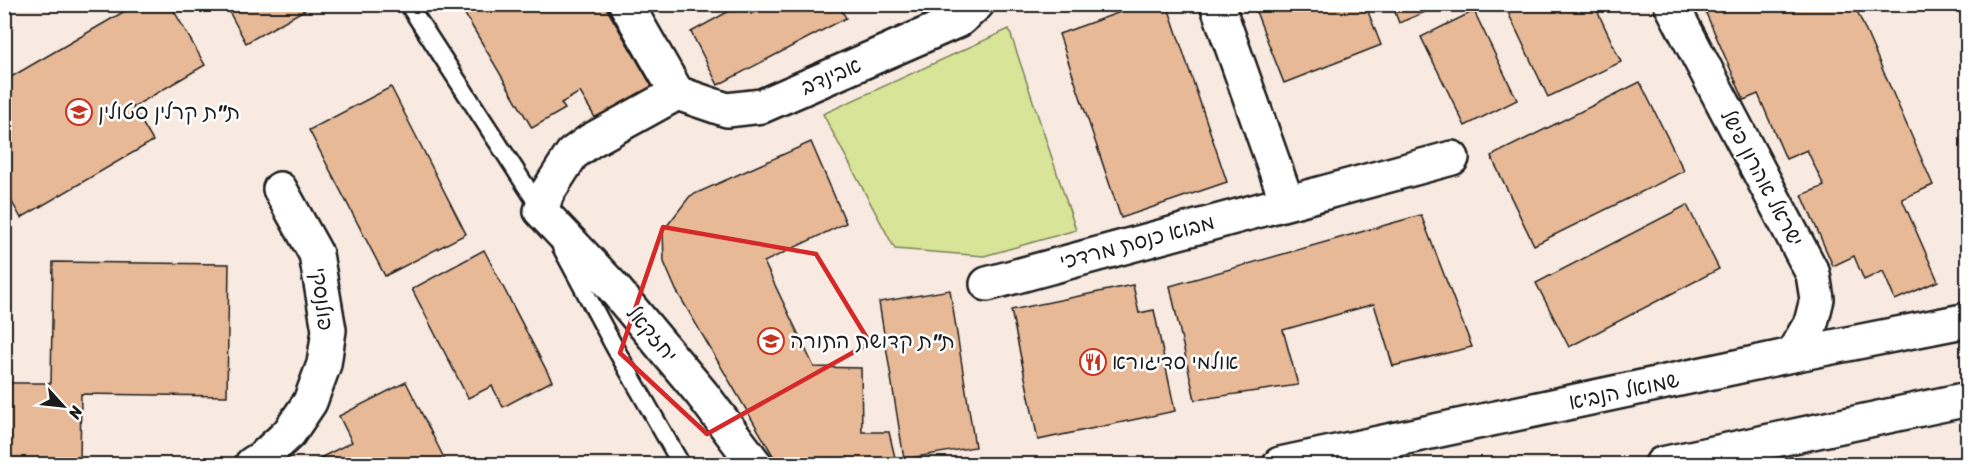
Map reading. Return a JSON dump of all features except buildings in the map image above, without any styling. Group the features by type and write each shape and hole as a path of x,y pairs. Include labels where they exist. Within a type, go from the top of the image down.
{"street":[{"path":"542,211 547,193 572,154 590,141 677,93 626,4"},
{"name":"אבינדב","path":"677,93 728,110 762,106 959,20 977,4"},
{"path":"1217,4 1287,202"},
{"name":"ישראל אהרון פישל","path":"1671,4 1813,274 1817,299 1811,323 1792,355"},
{"name":"מבוא כנסת מרדכי","path":"987,284 1452,158"},
{"name":"פולנסקי","path":"252,465 263,458 289,433 310,402 324,364 329,330 316,254 280,189"},
{"name":"יחזקאל","path":"542,211 612,286 702,394 754,465"},
{"name":"שמואל הנביא","path":"1280,465 1792,355 1968,320"},
{"path":"1662,465 1968,399"}],"lane":[{"name":"יחזקאל","path":"408,4 542,211 681,465"}],"highlighted area":[{"path":"663,227 816,254 870,343 707,434 620,353"}],"green space":[{"path":"1009,29 1076,230 984,256 895,249 823,114"}],"place":[{"name":"ת\"ת קרלין סטולין","path":"79,112"},
{"name":"ת\"ת קדושת התורה","path":"771,341"},
{"name":"אולמי סדיגורא","path":"1093,362"}]}
